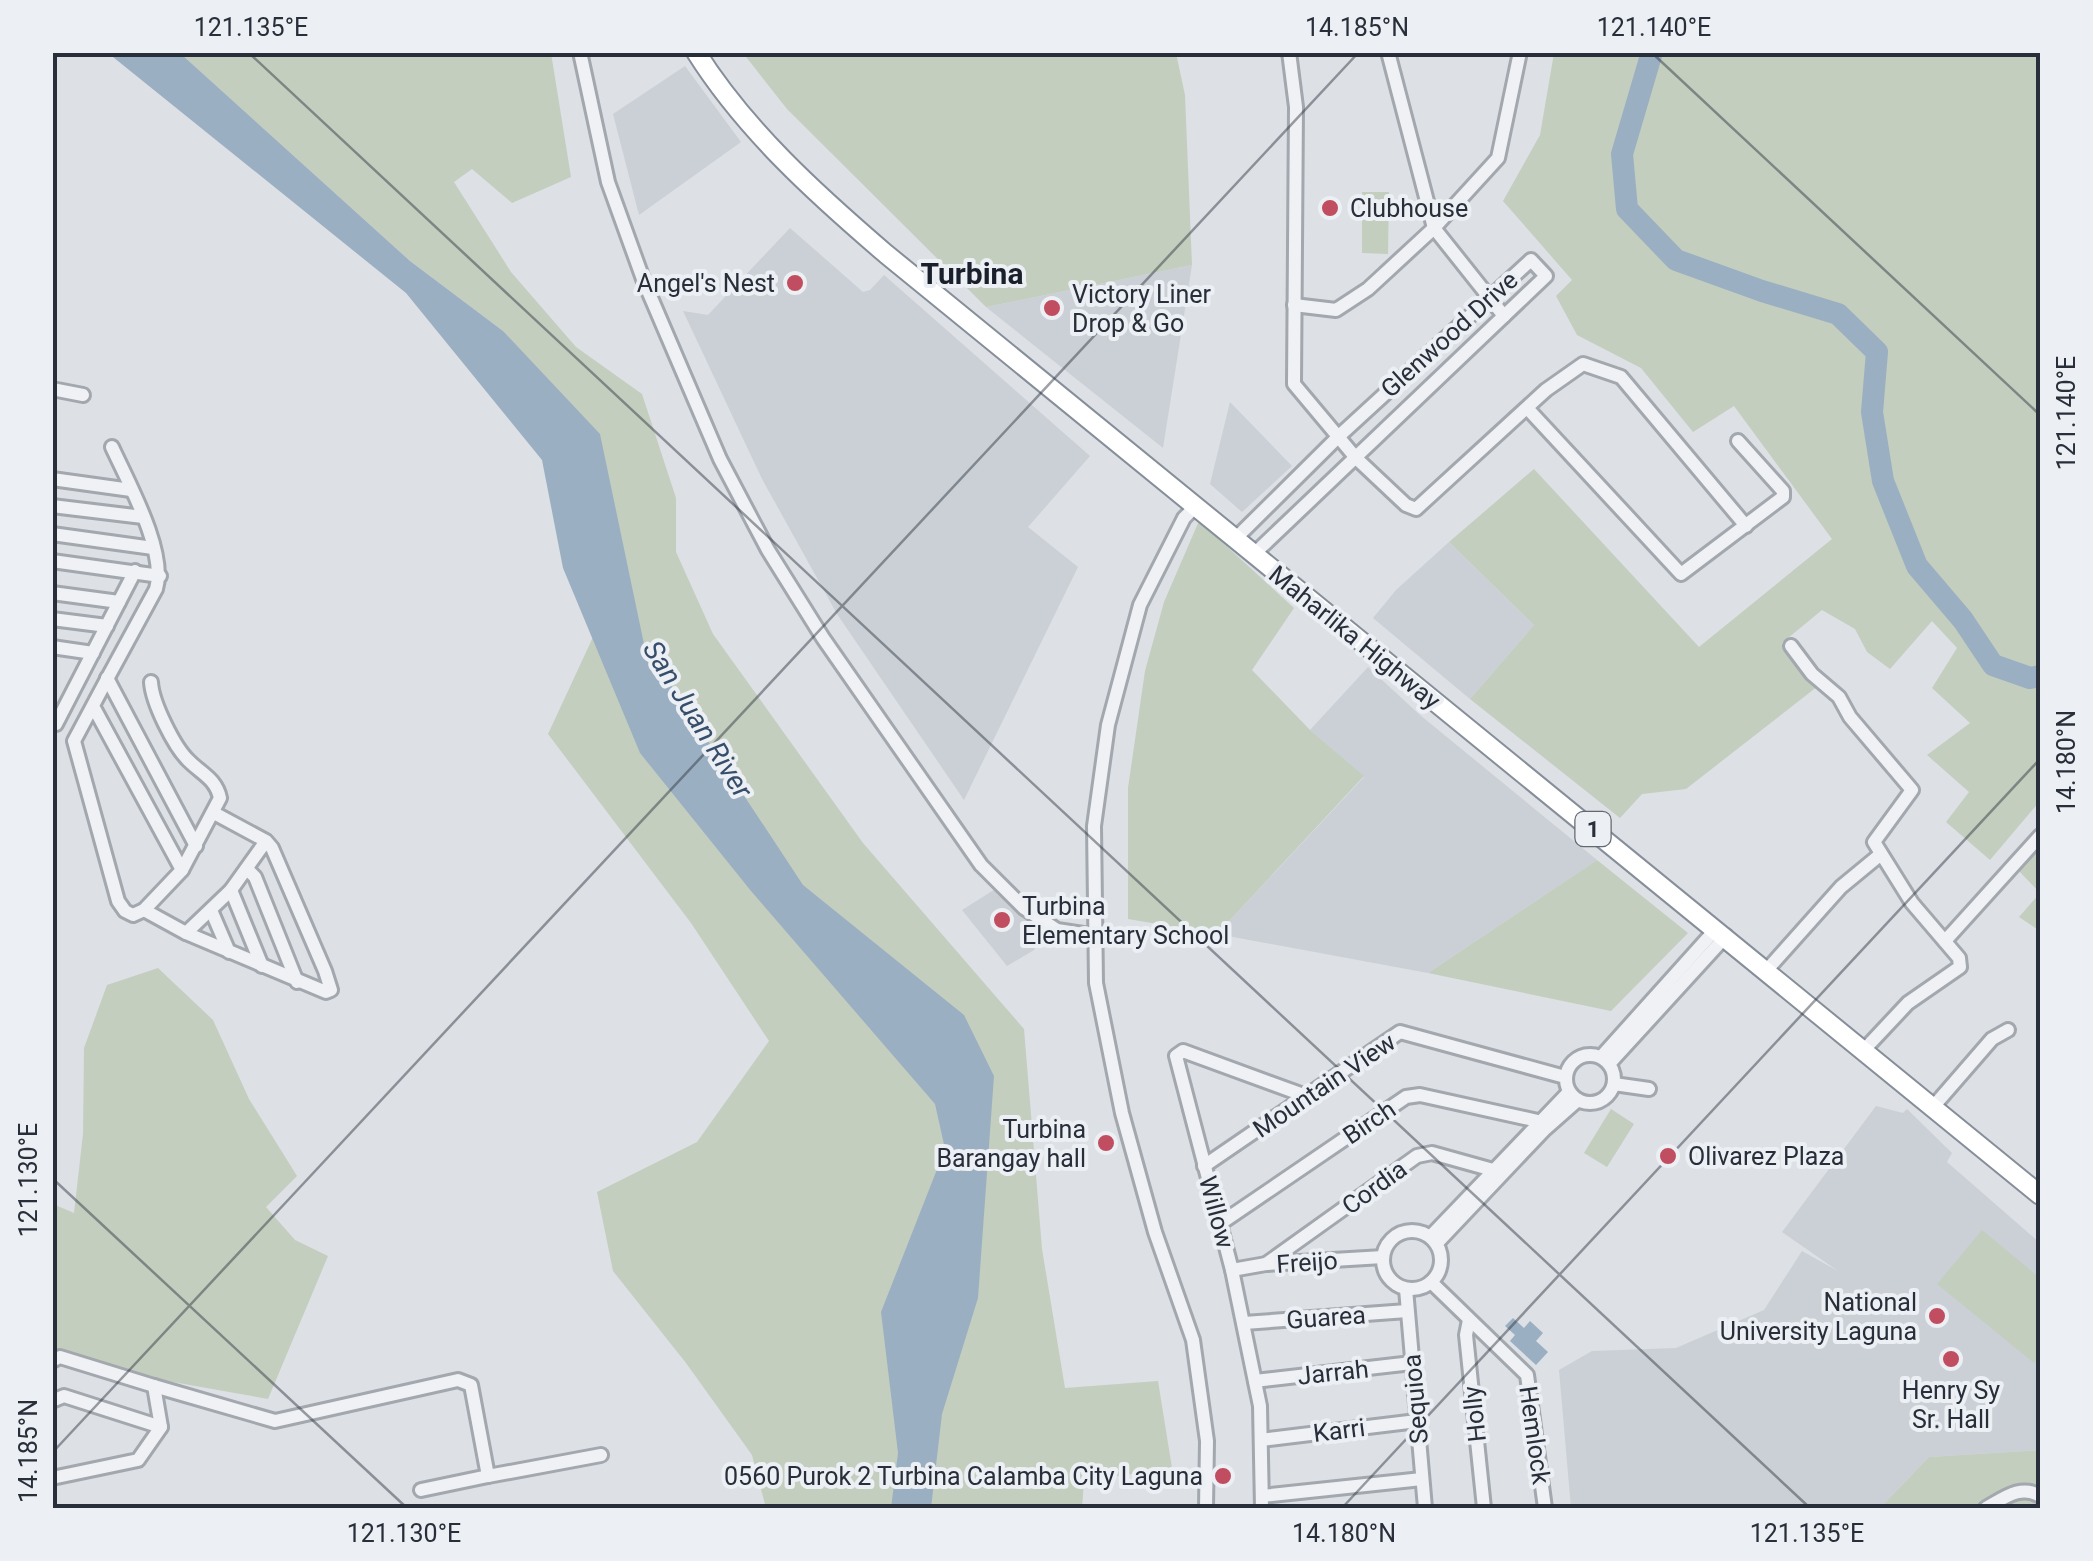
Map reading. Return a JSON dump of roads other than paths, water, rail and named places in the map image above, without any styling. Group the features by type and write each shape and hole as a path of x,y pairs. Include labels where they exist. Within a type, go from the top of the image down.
{"highway":[{"name":"Maharlika Highway","path":"696,52 764,139 843,217 2040,1195"}],"street":[{"path":"580,52 608,182 643,279 720,459 768,550 823,638 981,865 1024,908 1057,930 1096,936"},
{"path":"1289,52 1296,107 1294,384 1356,458 1406,506 1416,509 1546,390 1583,364 1621,377 1746,526"},
{"path":"1388,52 1434,228 1504,316"},
{"path":"1294,305 1336,310 1368,289 1434,228 1498,158 1520,52"},
{"name":"Glenwood Drive","path":"1236,538 1338,436 1531,260 1546,276 1254,554"},
{"path":"52,389 83,395"},
{"path":"1528,408 1681,574 1783,497 1783,491 1738,441"},
{"path":"112,447 143,517 160,576 74,741 118,902 133,914 144,910 182,870 220,798 213,781 186,759 152,698 151,682"},
{"path":"52,479 131,490"},
{"path":"52,506 143,517"},
{"path":"1196,506 1184,518 1140,604 1108,726 1094,826 1096,983 1122,1113 1155,1232 1193,1340 1206,1441 1206,1508"},
{"path":"52,534 152,548"},
{"path":"52,562 160,576"},
{"path":"52,723 56,724 134,571"},
{"path":"52,593 119,602"},
{"path":"52,618 106,626"},
{"path":"1792,646 1812,674 1839,697 1861,731 1912,790 1874,842 1912,903 1959,958 1960,968 1908,1003 1863,1051"},
{"path":"52,648 93,653"},
{"path":"108,678 196,846"},
{"path":"93,706 182,870"},
{"path":"144,910 297,982 326,992 331,990 266,840 214,813"},
{"path":"1945,941 2040,836"},
{"path":"186,932 231,890 266,840"},
{"path":"1766,971 1841,888 1881,854"},
{"path":"247,868 255,877 297,982"},
{"path":"231,890 262,966"},
{"path":"211,910 229,952"},
{"path":"1605,1060 1721,933"},
{"path":"1933,1107 1992,1038 2008,1030"},
{"name":"Mountain View","path":"1204,1166 1400,1032 1565,1077"},
{"name":"Willow","path":"1262,1502 1260,1406 1244,1322 1176,1056 1183,1050 1306,1096"},
{"path":"1573,1096 1565,1077 1567,1069 1586,1054 1605,1060"},
{"path":"1605,1060 1614,1084"},
{"path":"1614,1084 1649,1089"},
{"path":"1434,1240 1538,1121 1573,1096 1600,1102 1614,1084"},
{"name":"Birch","path":"1221,1223 1406,1097 1420,1096 1538,1121"},
{"path":"1434,1240 1573,1096"},
{"name":"Cordia","path":"1266,1264 1417,1156 1432,1153 1493,1170"},
{"path":"1414,1230 1434,1240 1442,1260 1431,1282 1415,1289 1391,1280 1383,1257 1397,1234 1414,1230"},
{"name":"Freijo","path":"1232,1270 1266,1264 1383,1257"},
{"name":"Hemlock","path":"1431,1282 1527,1375 1545,1508"},
{"name":"Sequioa","path":"1406,1288 1425,1508"},
{"name":"Guarea","path":"1244,1322 1408,1311"},
{"name":"Holly","path":"1470,1320 1466,1335 1484,1508"},
{"path":"52,1361 60,1358 275,1421 458,1380 471,1384 488,1476"},
{"name":"Jarrah","path":"1255,1381 1412,1363"},
{"path":"52,1478 138,1460 161,1427 154,1386"},
{"path":"52,1402 64,1396 161,1427"},
{"name":"Karri","path":"1261,1440 1416,1421"},
{"path":"421,1490 600,1455"},
{"path":"1262,1502 1422,1479"},
{"path":"1986,1508 2017,1491 2039,1493"}],"water":[{"path":"108,53 180,53 410,261 503,331 600,434 644,644 803,885 964,1015 994,1076 978,1298 942,1414 931,1508 891,1508 898,1453 881,1312 945,1149 935,1104 751,891 640,753 563,568 542,460 406,293"},
{"path":"1513,1318 1524,1328 1530,1321 1543,1333 1536,1341 1548,1352 1536,1365 1510,1341 1515,1335 1505,1326"}],"waterway":[{"path":"1652,52 1622,154 1627,209 1676,260 1838,314 1877,352 1872,412 1883,481 1917,566 1963,620 1993,665 2030,678 2040,676"}],"place":[{"name":"Clubhouse","path":"1330,208"},
{"name":"Angel's Nest","path":"795,283"},
{"name":"Victory Liner Drop & Go","path":"1052,308"},
{"name":"Turbina Elementary School","path":"1002,920"},
{"name":"Turbina Barangay hall","path":"1106,1143"},
{"name":"Olivarez Plaza","path":"1668,1156"},
{"name":"National University Laguna","path":"1937,1316"},
{"name":"Henry Sy Sr. Hall","path":"1951,1359"},
{"name":"0560 Purok 2 Turbina Calamba City Laguna","path":"1223,1476"}],"district":[{"name":"Turbina","path":"972,274"}],"water label":[{"name":"San Juan River","path":"698,719"}]}
